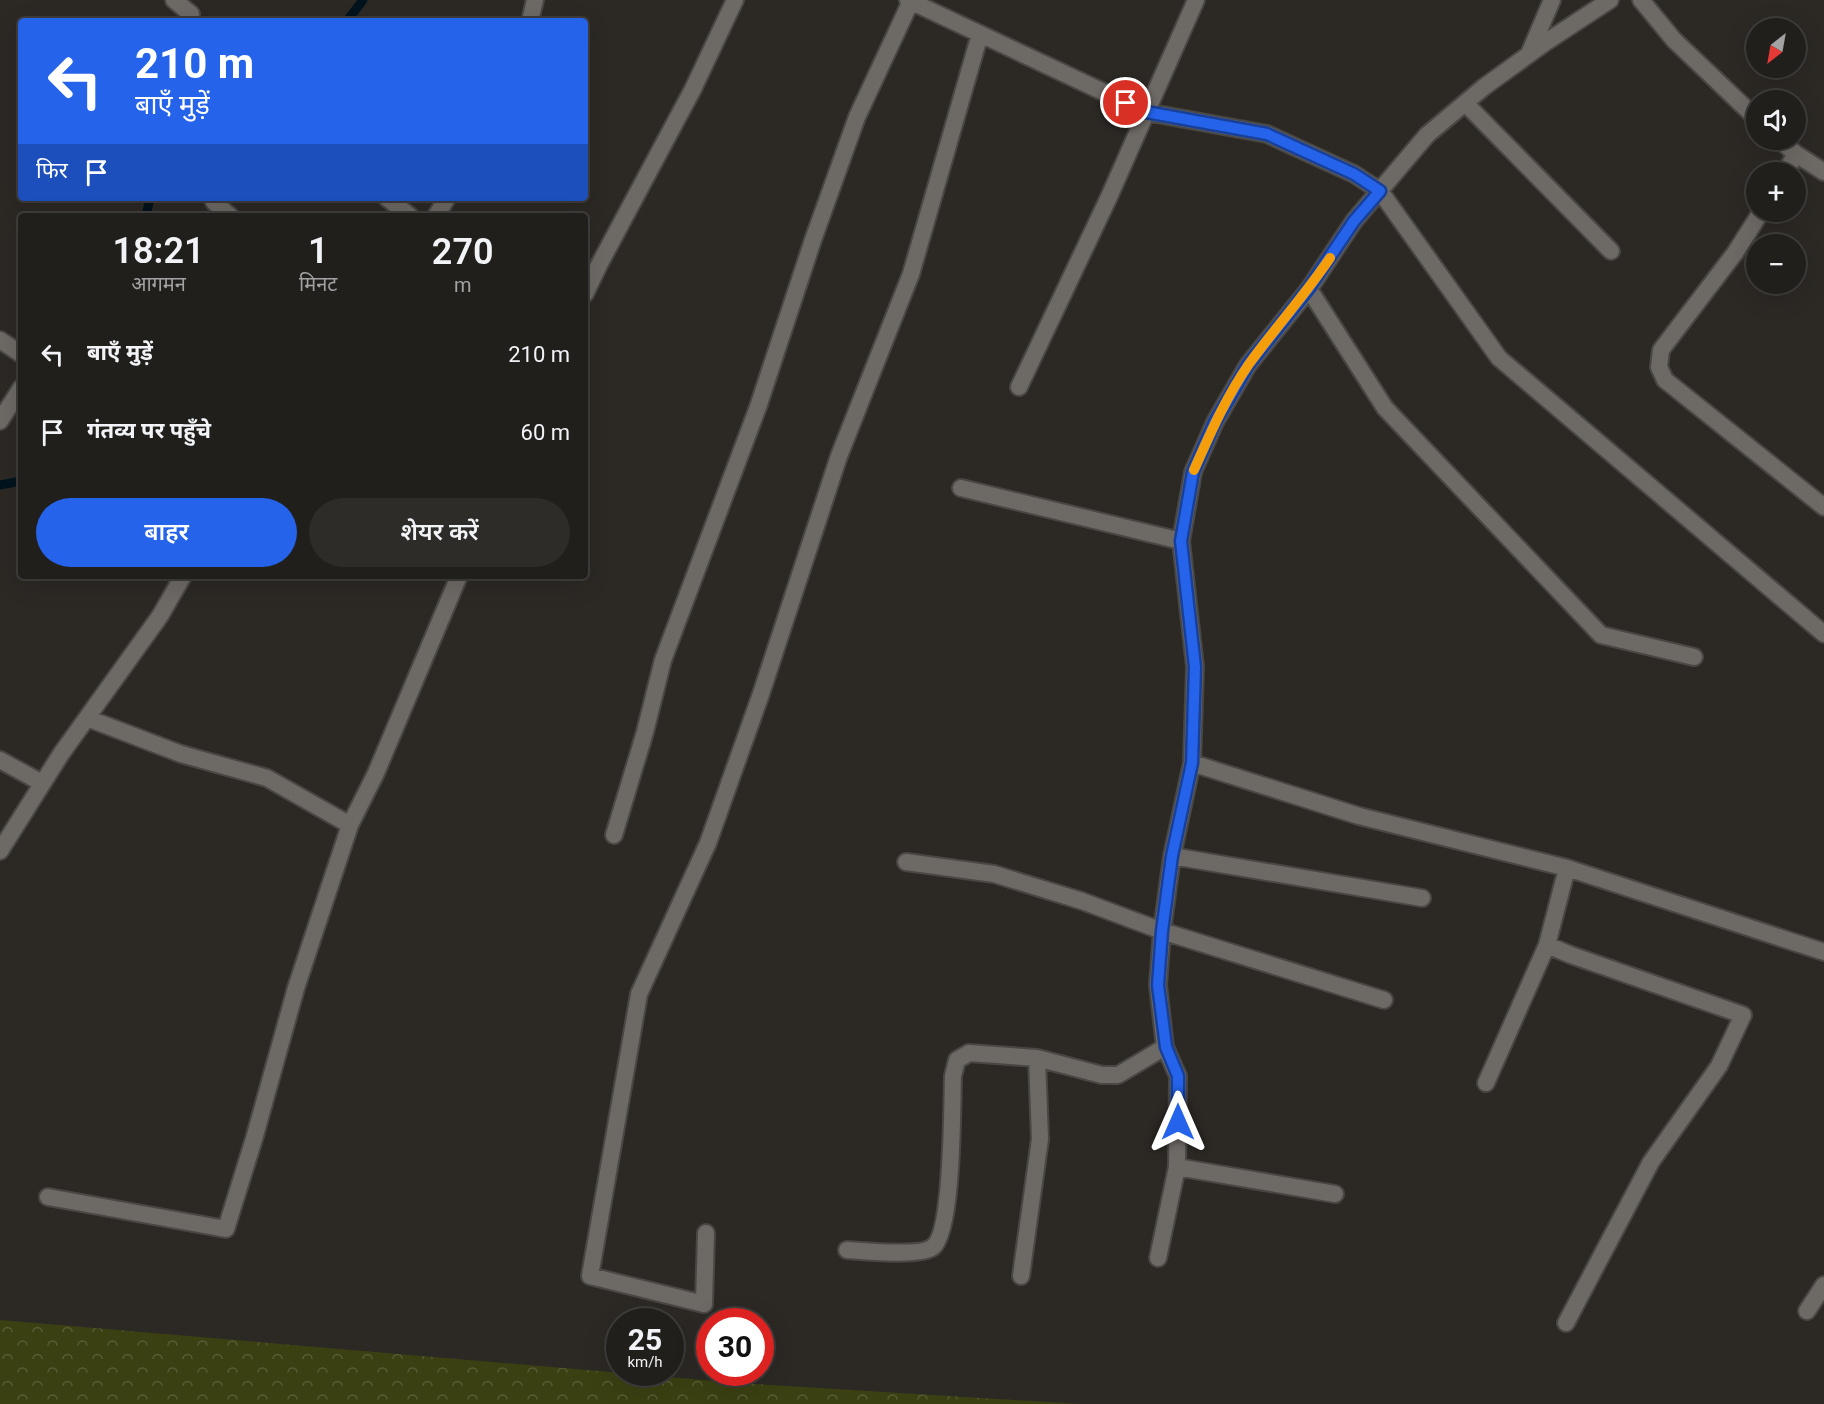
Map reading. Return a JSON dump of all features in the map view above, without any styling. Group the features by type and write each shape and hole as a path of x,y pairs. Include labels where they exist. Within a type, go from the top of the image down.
{"street":[{"path":"174,0 191,14"},
{"path":"531,18 535,0"},
{"path":"588,288 693,89 735,0"},
{"path":"1019,387 1196,0"},
{"path":"1529,54 1551,0"},
{"path":"1158,1258 1177,1167 1178,1076 1166,1047 1158,985 1162,931 1172,856 1192,763 1195,667 1181,541 1193,472 1215,422 1248,365 1309,288 1354,221 1427,135 1484,87 1610,0"},
{"path":"1641,0 1674,40 1746,108"},
{"path":"614,835 645,732 663,660 758,407 853,128 910,1 1146,112 1267,134 1354,174 1380,191 1499,358 1824,634"},
{"path":"706,1233 704,1304 590,1276 639,994 708,843 761,694 839,456 911,273 980,34"},
{"path":"1465,103 1611,251"},
{"path":"1791,150 1824,172"},
{"path":"1791,162 1796,154"},
{"path":"214,201 227,213"},
{"path":"391,201 406,213"},
{"path":"1755,222 1735,253 1661,350 1659,367 1665,380 1824,507"},
{"path":"1309,288 1385,408 1601,635 1694,657"},
{"path":"0,340 18,352"},
{"path":"0,421 18,393"},
{"path":"961,488 1181,541"},
{"path":"0,851 42,783 160,616 181,579"},
{"path":"48,1197 226,1229 296,988 350,825 376,772 458,579"},
{"path":"87,718 181,754 267,778 350,825"},
{"path":"0,760 42,783"},
{"path":"1192,763 1359,816 1567,868 1824,952"},
{"path":"1172,856 1422,898"},
{"path":"906,862 994,874 1082,901 1162,931 1384,1000"},
{"path":"1486,1083 1547,945 1567,868"},
{"path":"1547,945 1743,1015 1719,1066 1651,1162 1566,1323"},
{"path":"847,1250 917,1253 933,1247 941,1236 948,1199 953,1076 957,1060 969,1053 1037,1058 1102,1075 1118,1075 1166,1047"},
{"path":"1021,1276 1040,1139 1037,1058"},
{"path":"1177,1167 1335,1194"},
{"path":"1807,1311 1824,1285"}],"green space":[{"path":"0,1320 606,1372 606,1386 684,1386 684,1378 696,1379 696,1386 774,1385 1080,1404 0,1404"}],"waterway":[{"path":"349,18 363,0"},
{"path":"147,213 149,201"},
{"path":"0,485 18,482"}],"slow traffic":[{"path":"1194,470 1215,422 1248,365 1330,258"}],"route":[{"path":"1126,103 1146,112 1267,134 1354,174 1380,191 1354,221 1309,288 1248,365 1215,422 1193,472 1181,541 1195,667 1192,763 1172,856 1162,931 1158,985 1166,1047 1178,1076 1178,1122"}]}
